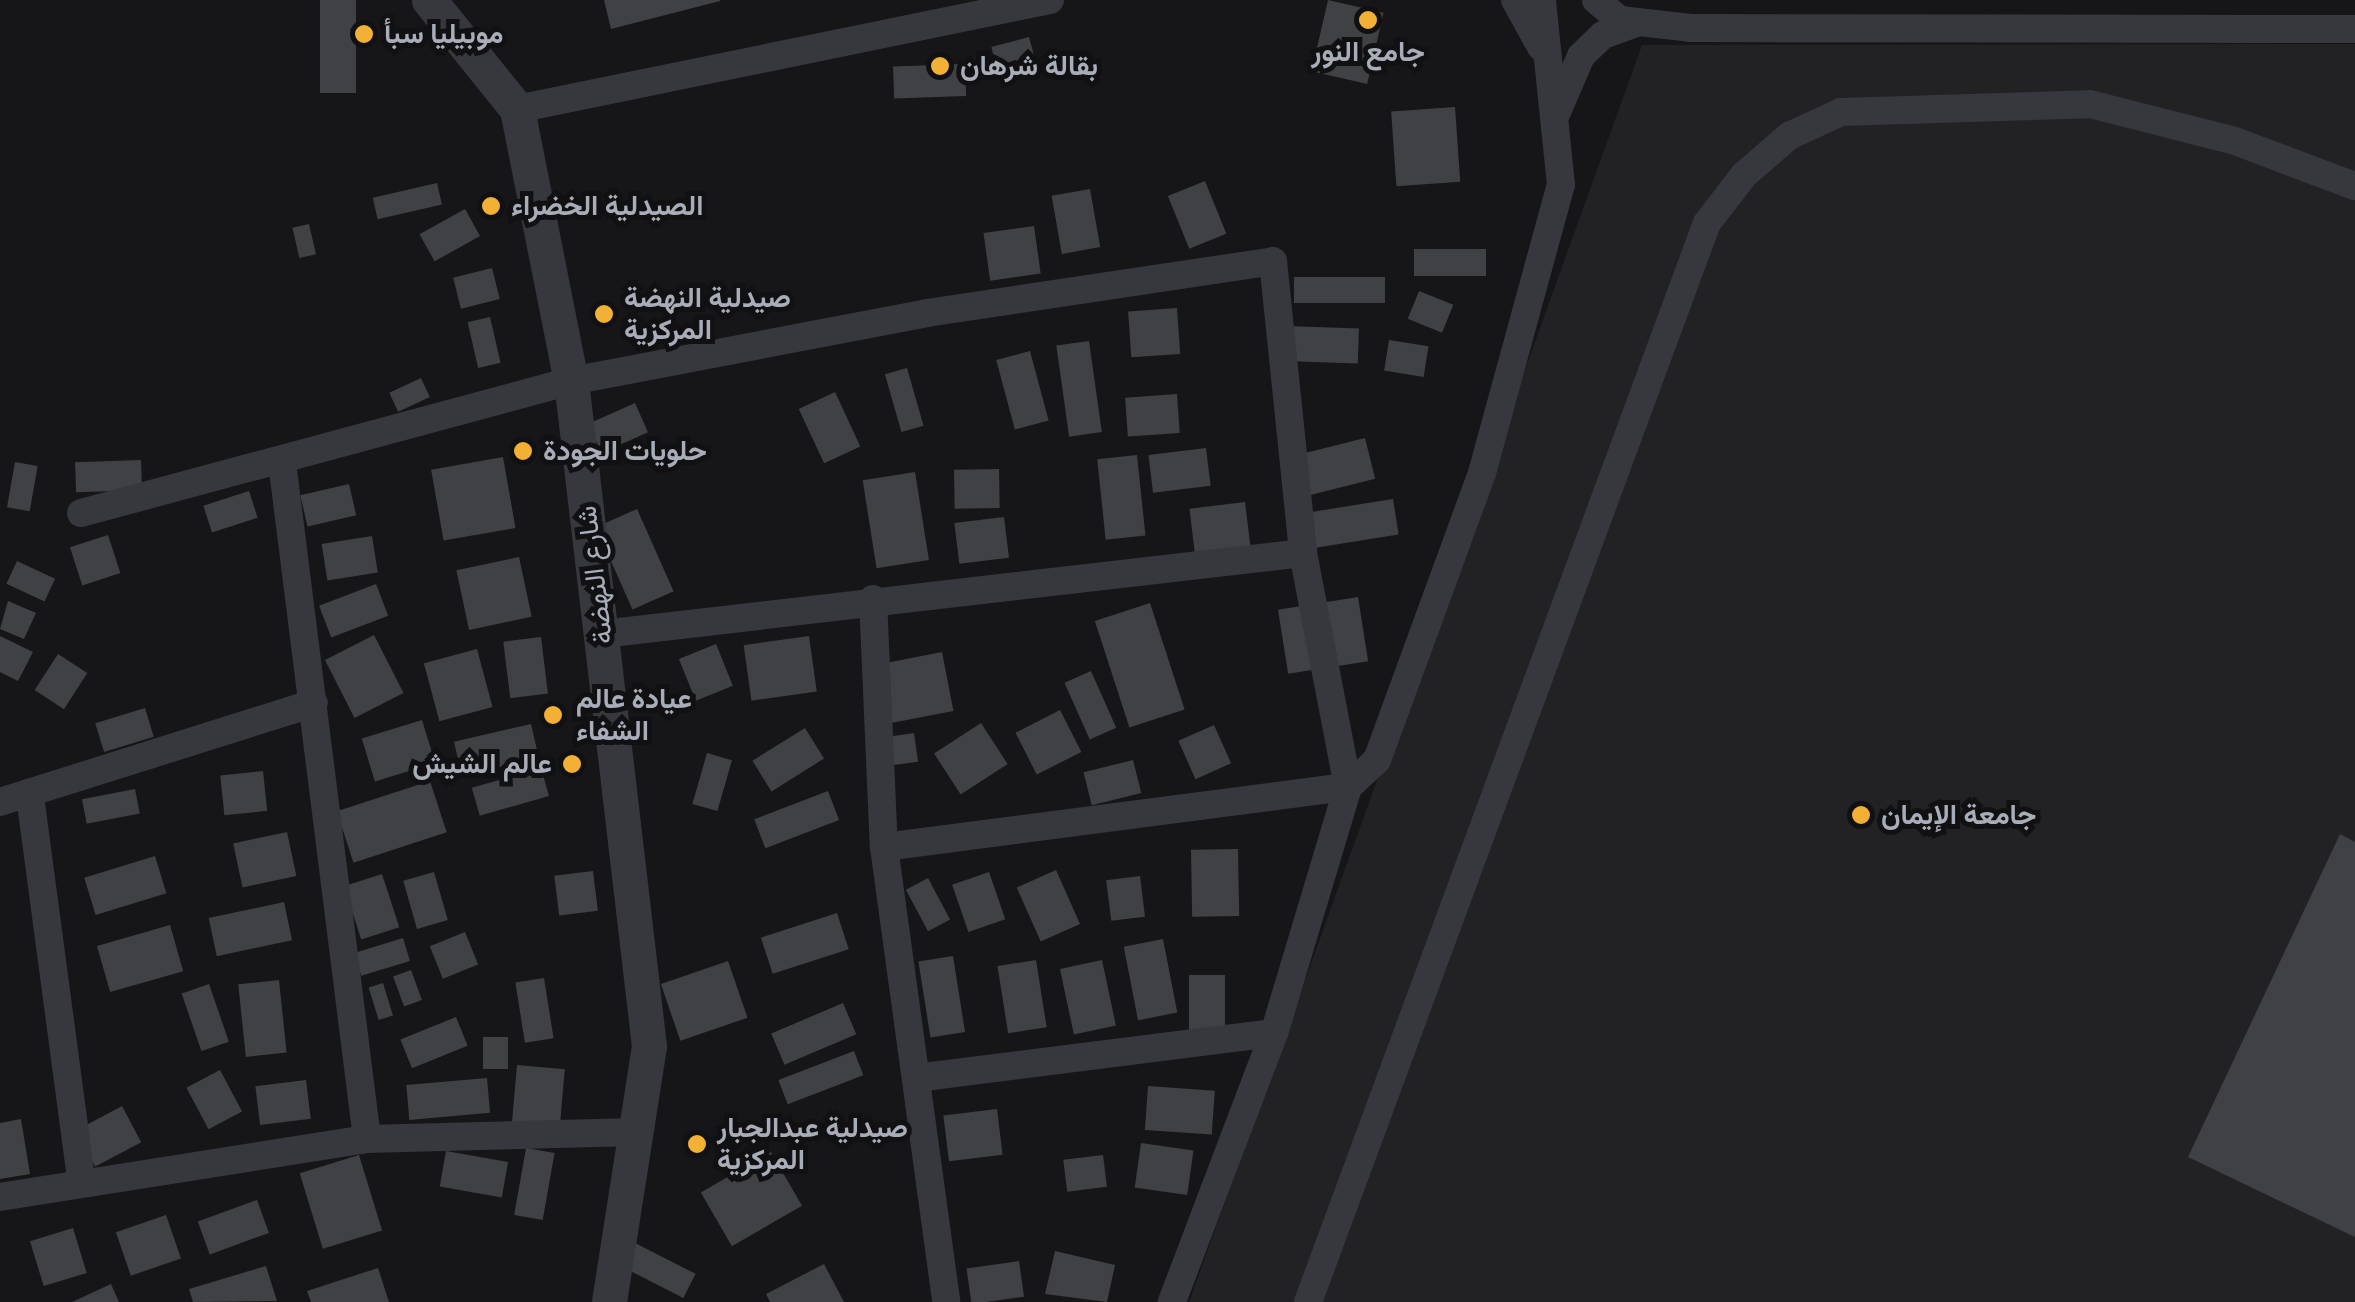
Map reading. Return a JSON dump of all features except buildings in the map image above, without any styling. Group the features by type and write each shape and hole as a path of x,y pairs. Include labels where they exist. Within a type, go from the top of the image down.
{"street":[{"name":"شارع النهضة","path":"429,0 517,109 572,381 649,1046 609,1302"},
{"path":"517,109 1050,0"},
{"path":"1515,0 1546,58"},
{"path":"884,847 1348,787 1377,760 1482,474 1560,185 1557,112 1546,58 1542,0"},
{"path":"1596,0 1633,24"},
{"path":"1612,0 1633,24"},
{"path":"1557,112 1582,56 1603,35 1633,24 2355,29"},
{"path":"1308,1302 1707,223 1744,175 1789,136 1841,112 2090,104 2235,141 2355,186"},
{"path":"81,513 572,381 927,314 1273,262 1303,553 1348,787 1274,1033 1172,1302"},
{"path":"282,462 368,1139"},
{"path":"602,634 873,599 1303,553"},
{"path":"873,599 884,847 946,1302"},
{"path":"0,802 30,796 314,703"},
{"path":"30,796 81,1180"},
{"path":"916,1078 1274,1033"},
{"path":"0,1197 81,1180 368,1139 635,1132"}],"shaded area":[{"name":"جامعة الإيمان","path":"2355,44 2355,1302 1189,1302 1642,45"}],"place":[{"name":"جامع النور","path":"1368,20"},
{"name":"موبيليا سبأ","path":"364,34"},
{"name":"بقالة شرهان","path":"940,66"},
{"name":"الصيدلية الخضراء","path":"491,206"},
{"name":"صيدلية النهضة المركزية","path":"604,314"},
{"name":"حلويات الجودة","path":"523,451"},
{"name":"عيادة عالم الشفاء","path":"553,715"},
{"name":"عالم الشيش","path":"572,764"},
{"name":"جامعة الإيمان","path":"1861,815"},
{"name":"صيدلية عبدالجبار المركزية","path":"697,1144"}]}
